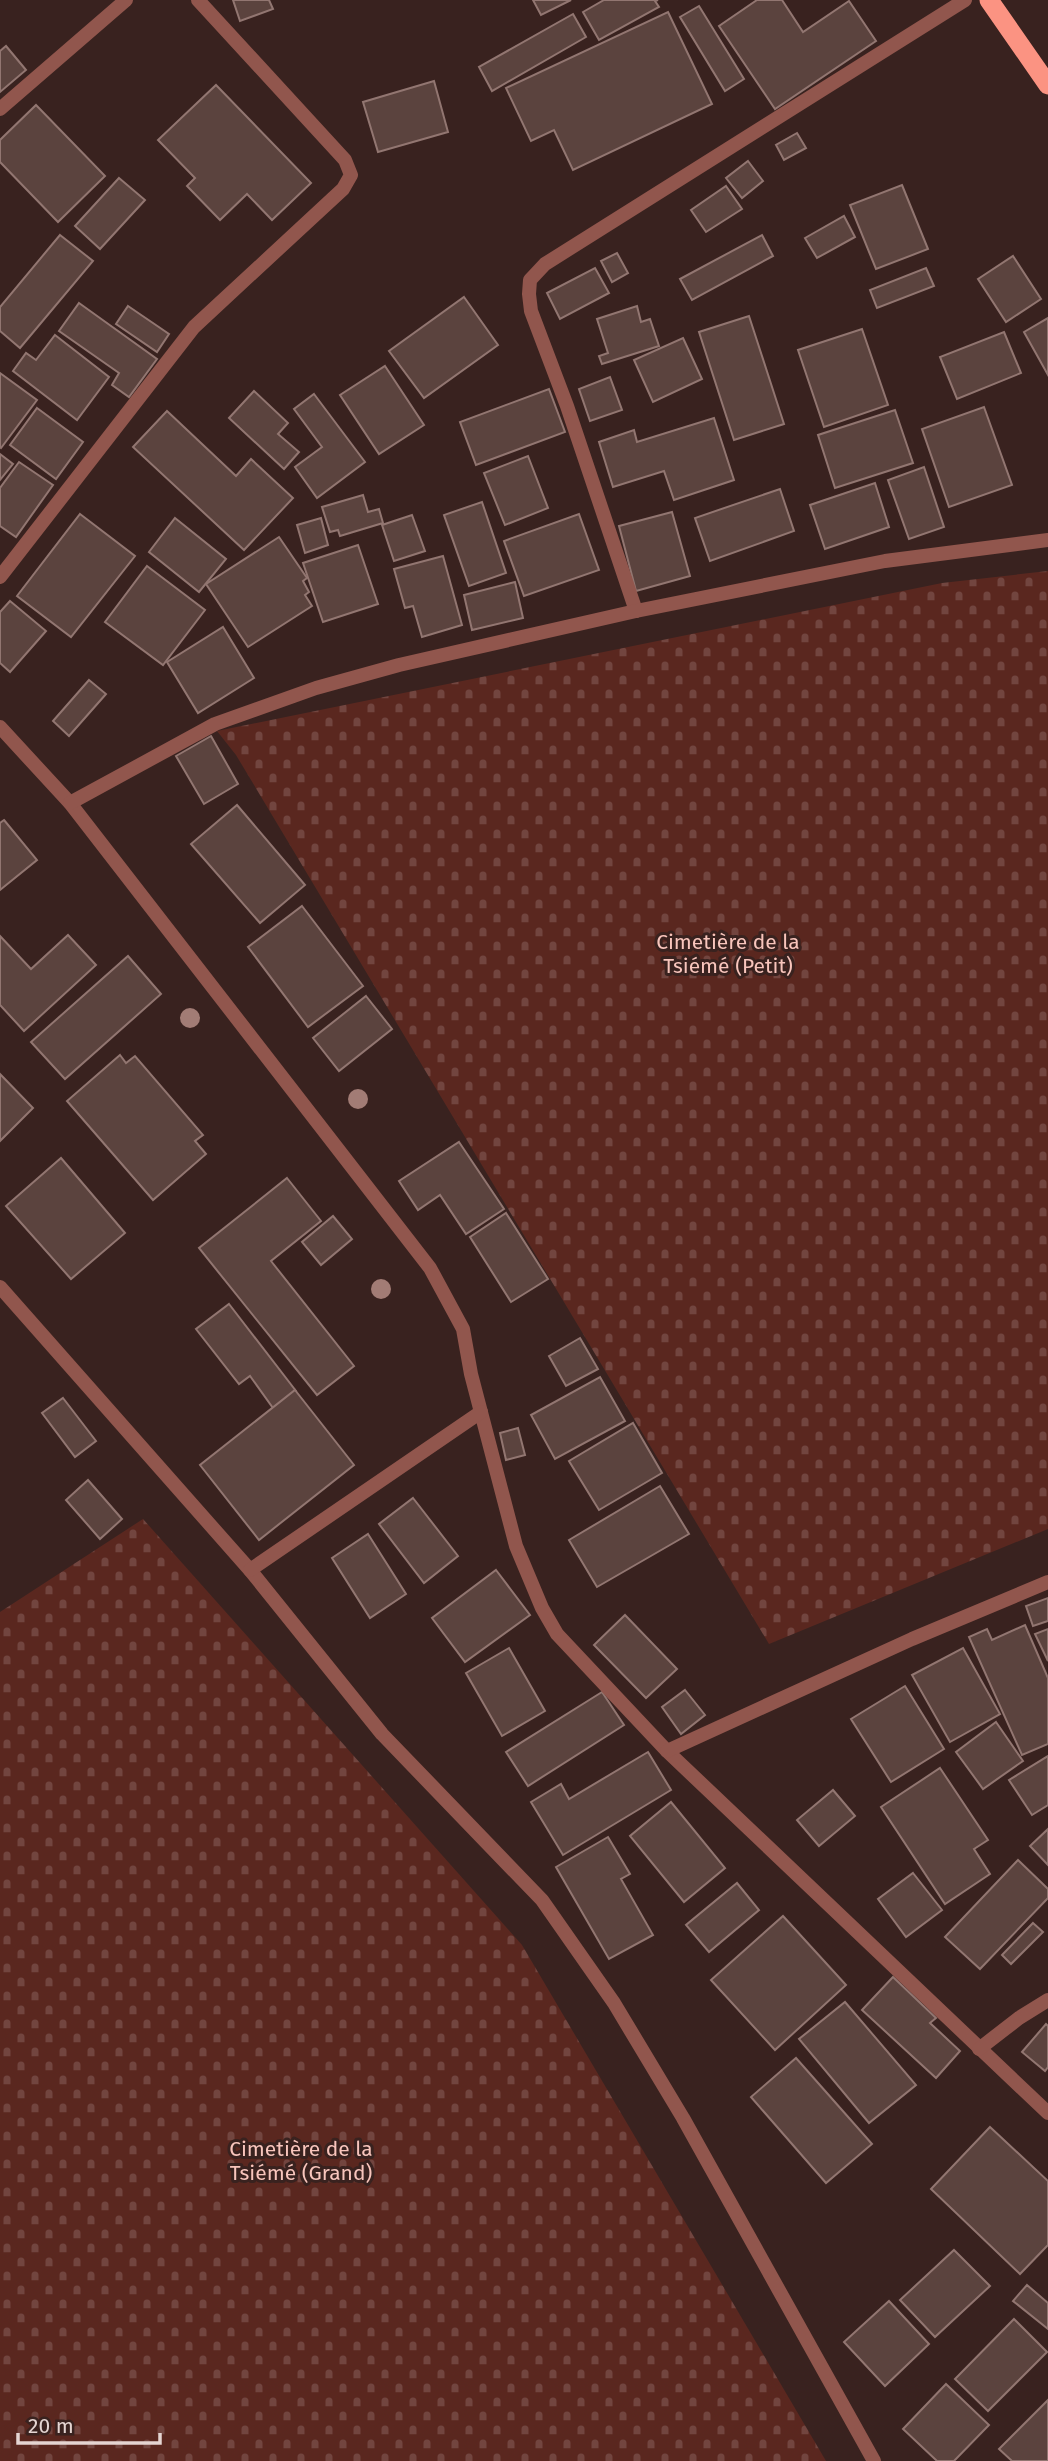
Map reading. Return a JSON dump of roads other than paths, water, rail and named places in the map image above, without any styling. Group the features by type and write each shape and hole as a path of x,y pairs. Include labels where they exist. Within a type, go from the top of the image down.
{"highway":[{"path":"989,0 1048,85"}],"street":[{"path":"0,109 126,0"},
{"path":"0,577 194,327 343,189 351,175 345,160 198,0"},
{"path":"636,611 595,485 531,312 530,280 545,264 965,0"},
{"path":"70,803 215,724 316,688 399,665 636,611 885,561 1048,540"},
{"path":"0,727 70,803 430,1268 463,1329 481,1412 516,1546 556,1634 667,1751 1048,2113"},
{"path":"0,1287 250,1570 382,1734 542,1900 614,2003 683,2118 874,2461"},
{"path":"250,1570 481,1412"},
{"path":"667,1751 912,1639 1048,1582"},
{"path":"979,2049 1019,2018 1048,2000"}],"park label":[{"name":"Cimetière de la Tsiémé (Petit)","path":"728,954"},
{"name":"Cimetière de la Tsiémé (Grand)","path":"301,2161"}]}
